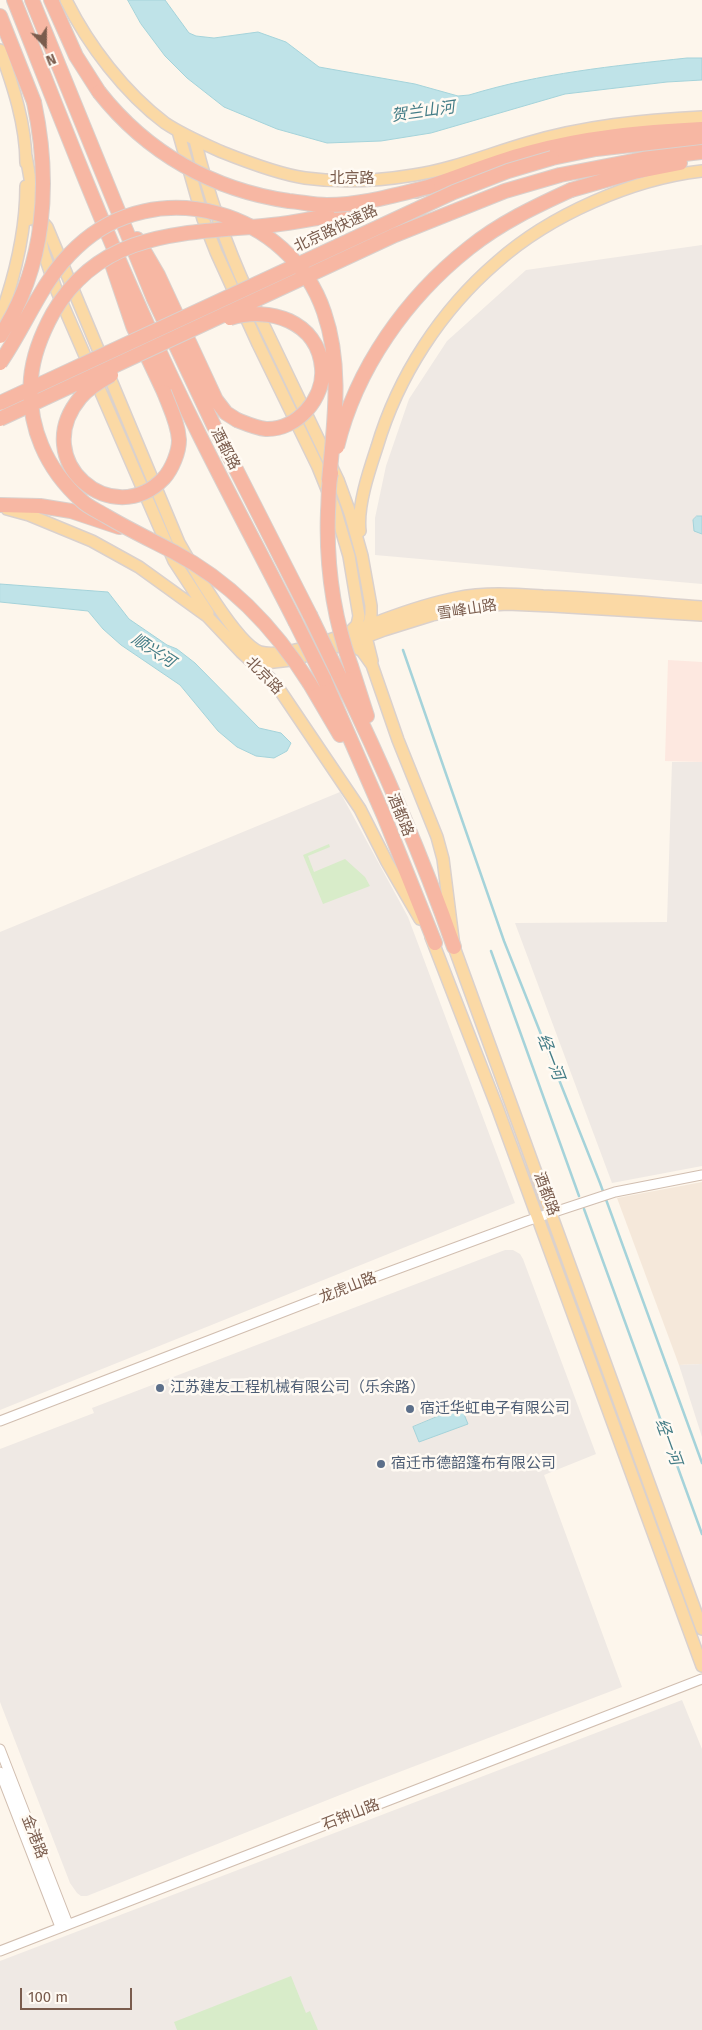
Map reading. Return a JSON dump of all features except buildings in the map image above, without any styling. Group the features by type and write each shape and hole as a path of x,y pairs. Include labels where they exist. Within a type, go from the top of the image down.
{"highway":[{"path":"7,0 104,242 133,326 164,392 176,424 179,441 174,462 160,482 149,489 127,497 112,496 96,491 82,482 66,459 63,446 64,432 70,412 81,397 92,387 150,349"},
{"name":"酒都路","path":"14,0 102,220 147,325 178,392 324,679 435,943"},
{"name":"酒都路","path":"32,0 154,299 214,426 337,671 394,795 438,901 454,946"},
{"path":"39,0 133,231 158,275 216,400 226,413 237,420 254,427 268,429 281,427 295,420 307,411 315,399 321,385 323,370 320,356 314,342 303,329 288,320 256,313 240,315 190,330"},
{"path":"51,0 72,49 99,92 129,126 160,152 177,163 246,192 265,197 326,205 364,202 428,187"},
{"path":"0,16 34,102 40,130 43,163 43,209 36,251 27,283 9,323 0,336"},
{"path":"372,790 310,684 282,644 244,602 202,568 83,503 62,481 50,464 39,442 30,397 36,352 44,328 66,294 92,268 123,250 145,241 192,232 272,225 328,216 370,206 503,161 555,152 586,139 640,132 702,129"},
{"name":"北京路快速路","path":"0,403 454,192 555,152 702,137"},
{"name":"北京路快速路","path":"0,419 395,235 505,192 560,175 643,159 702,152"},
{"path":"329,481 339,441 356,393 376,354 416,297 444,269 486,236 543,203 572,190 634,172 702,159"},
{"path":"0,363 57,268 78,246 93,234 114,222 144,211 169,207 195,209 232,217 266,236 289,255 301,269 317,294 332,338 336,370 329,481 328,561 333,602 342,639 394,795"},
{"path":"0,506 40,506 71,511 134,532"}],"main road":[{"name":"北京路","path":"66,0 76,21 109,67 164,122 195,140 244,160 304,178 338,181 380,179 442,170 527,143 592,127 666,118 702,116"},
{"path":"0,50 12,86 43,251 56,289 174,561 223,633"},
{"path":"24,221 29,218 37,218 47,227 179,543 205,589 249,646 262,653 274,653 349,638 357,625 359,616 349,556 335,509 318,467 216,252 203,219 178,131"},
{"path":"195,140 210,196 236,266 338,480 356,533 371,606 368,631 377,677"},
{"path":"0,318 19,254 26,207 26,156"},
{"path":"362,556 360,514 382,429 407,373 436,329 469,288 497,261 532,236 566,216 606,197 647,182 702,171"},
{"name":"北京路","path":"0,506 29,515 92,541 131,563 206,616 274,683 360,809 387,862 435,943"},
{"name":"雪峰山路","path":"265,663 291,660 368,631 431,604 476,595 558,596 702,606"},
{"name":"雪峰山路","path":"383,625 456,609 507,604 702,615"},
{"path":"377,677 372,652 383,625"},
{"path":"349,638 367,656 377,677 398,740 437,837 443,859 454,946"},
{"path":"241,652 255,661 265,663"},
{"path":"265,663 274,653"},
{"path":"265,663 274,683"},
{"name":"酒都路","path":"435,943 702,1666"},
{"name":"酒都路","path":"454,946 702,1629"}],"street":[{"name":"龙虎山路","path":"0,1422 340,1290 587,1200 615,1192 702,1175"},
{"name":"石钟山路","path":"0,1951 702,1679"},
{"name":"金港路","path":"0,1750 64,1926"},
{"name":"金港路","path":"0,1772 64,1926"}],"shaded area":[{"path":"702,245 702,584 375,555 375,518 386,466 409,399 447,341 526,270"},
{"path":"668,660 702,662 702,762 665,761"},
{"path":"672,762 702,762 702,1166 612,1183 515,923 667,922"},
{"path":"340,792 408,917 515,1203 0,1410 0,932"},
{"path":"702,1182 702,1364 679,1365 617,1198"},
{"path":"505,1250 513,1250 520,1254 523,1259 596,1454 544,1475 622,1687 360,1787 87,1896 81,1896 70,1883 0,1702 0,1449 94,1413 92,1408"},
{"path":"702,1364 702,1437 679,1365"},
{"path":"682,1700 702,1749 702,2030 0,2030 0,1961"}],"green space":[{"path":"329,844 330,847 308,856 314,872 345,859 365,877 370,886 323,904 303,855"},
{"path":"291,1976 306,2013 310,2011 318,2030 177,2030 174,2022"}],"water":[{"name":"贺兰山河","path":"128,0 165,0 189,33 196,36 214,38 258,32 286,42 319,67 415,84 458,96 523,81 604,67 687,58 702,58 702,80 667,82 565,94 431,133 381,141 327,143 277,129 224,107 187,78 165,56 141,24"},
{"path":"697,516 702,516 702,534 694,531 693,520"},
{"name":"顺兴河","path":"0,584 108,592 129,619 167,645 177,649 195,663 259,728 281,733 291,743 287,751 274,758 256,756 237,747 218,731 180,685 121,645 103,629 88,611 0,602"},
{"path":"461,1407 468,1424 419,1442 413,1427"}],"waterway":[{"name":"经一河","path":"403,650 504,941 600,1183 702,1463"},
{"name":"经一河","path":"491,951 579,1196"},
{"name":"经一河","path":"584,1209 702,1534"}],"place":[{"name":"江苏建友工程机械有限公司（乐余路）","path":"160,1388"},
{"name":"宿迁华虹电子有限公司","path":"410,1409"},
{"name":"宿迁市德韶篷布有限公司","path":"381,1464"}]}
